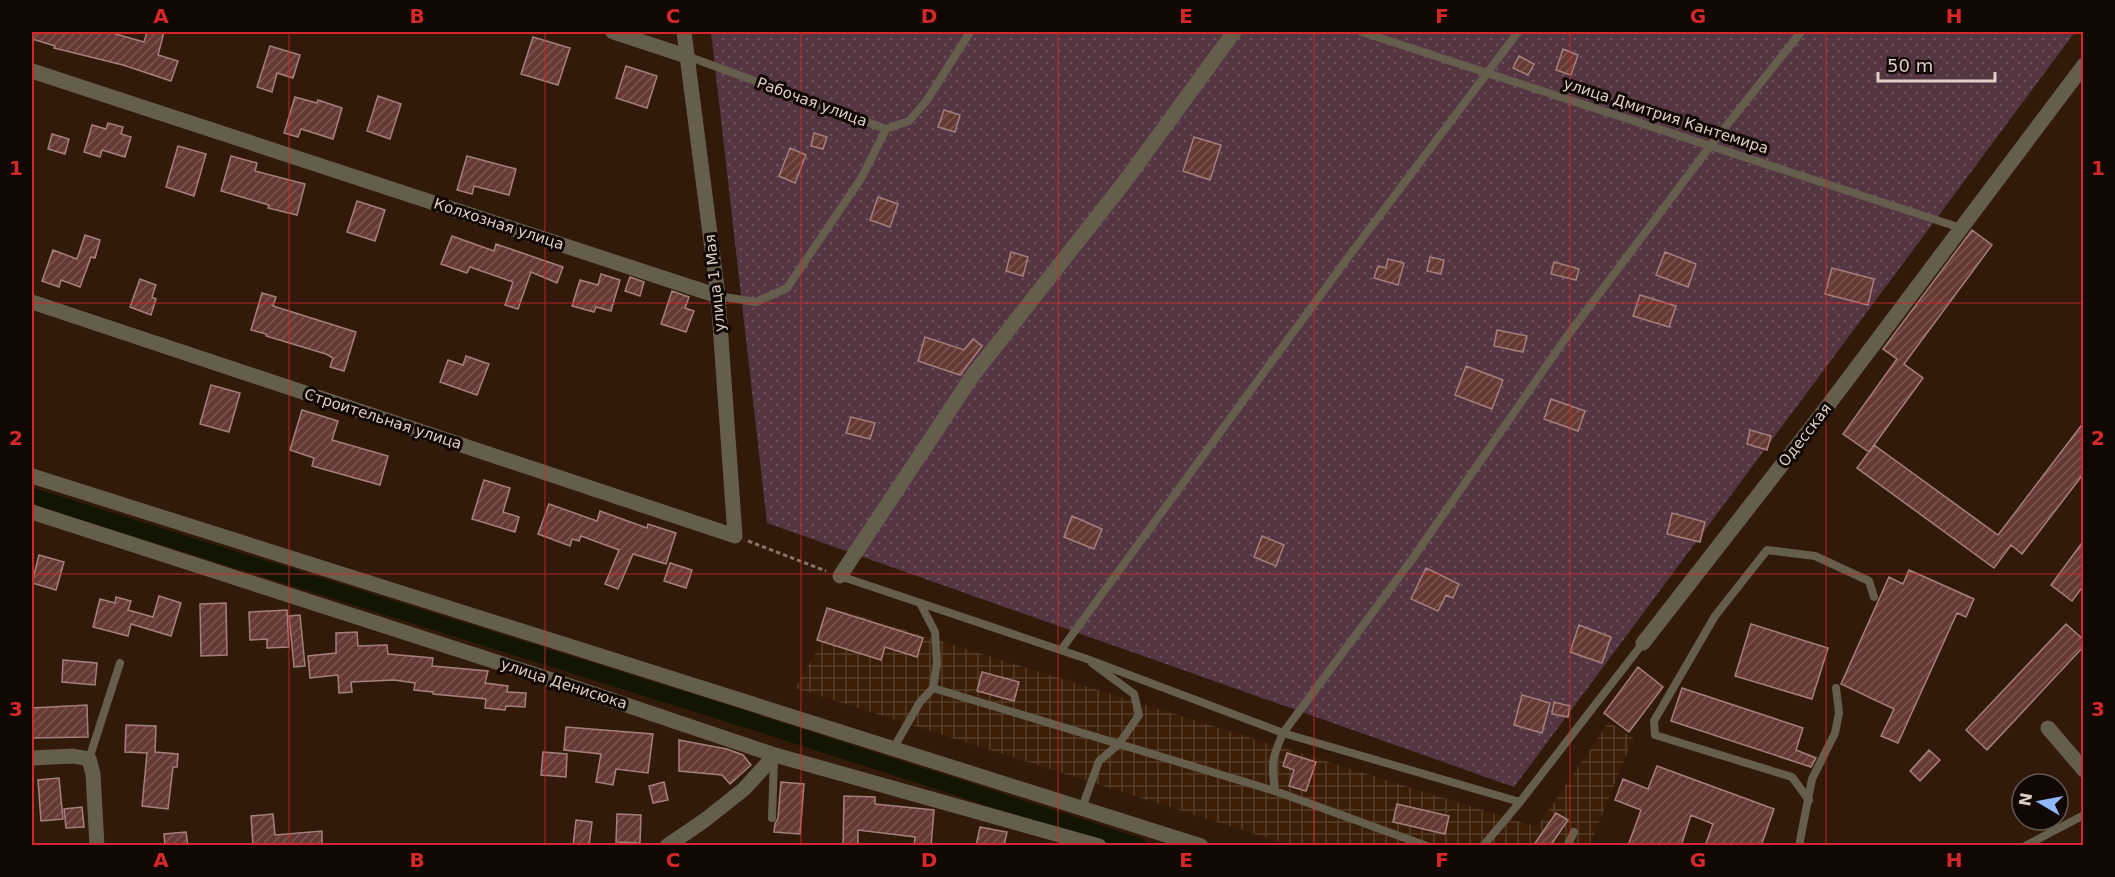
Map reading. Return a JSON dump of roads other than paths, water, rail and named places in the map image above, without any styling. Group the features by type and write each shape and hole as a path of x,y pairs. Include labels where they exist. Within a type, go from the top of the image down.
{"street":[{"name":"Рабочая улица","path":"613,32 686,56"},
{"name":"улица 1 Мая","path":"684,32 718,296 735,536"},
{"path":"840,576 973,375 1126,180 1234,32"},
{"name":"Одесская","path":"1643,643 1820,416 2084,64"},
{"name":"Колхозная улица","path":"32,71 718,296"},
{"name":"Строительная улица","path":"32,302 735,536"},
{"path":"32,476 1201,846"},
{"name":"улица Денисюка","path":"32,512 558,682 775,755 1099,846"},
{"path":"2049,728 2084,770"},
{"path":"667,846 744,789 775,755"},
{"path":"32,758 82,756 89,759 93,774 97,846"}],"lane":[{"name":"Рабочая улица","path":"686,56 886,129 909,122 927,100 970,32"},
{"name":"улица Дмитрия Кантемира","path":"1362,32 1961,228"},
{"path":"1061,650 1349,256 1518,32"},
{"path":"1275,791 1271,767 1273,755 1283,733 1413,558 1565,339 1711,145 1801,32"},
{"name":"Колхозная улица","path":"718,296 756,302 787,288 862,177 886,129"},
{"path":"1809,800 1792,777 1655,735 1654,721 1715,616 1767,550 1815,556 1869,581 1874,597"},
{"path":"840,576 1087,659 1283,733 1520,802"},
{"path":"893,749 920,702 933,688 937,663 935,632 920,603"},
{"name":"Одесская","path":"1483,846 1520,802 1643,643"},
{"path":"1082,808 1099,761 1119,744 1139,715 1134,694 1087,659"},
{"path":"89,759 120,663"},
{"path":"933,688 1275,791 1427,846"},
{"path":"1799,846 1812,779 1835,733 1839,713 1836,688"},
{"path":"772,818 775,755"},
{"path":"2025,846 2084,816"},
{"path":"1567,846 1574,832"}],"waterway":[{"path":"32,496 751,721 1139,846"}]}
